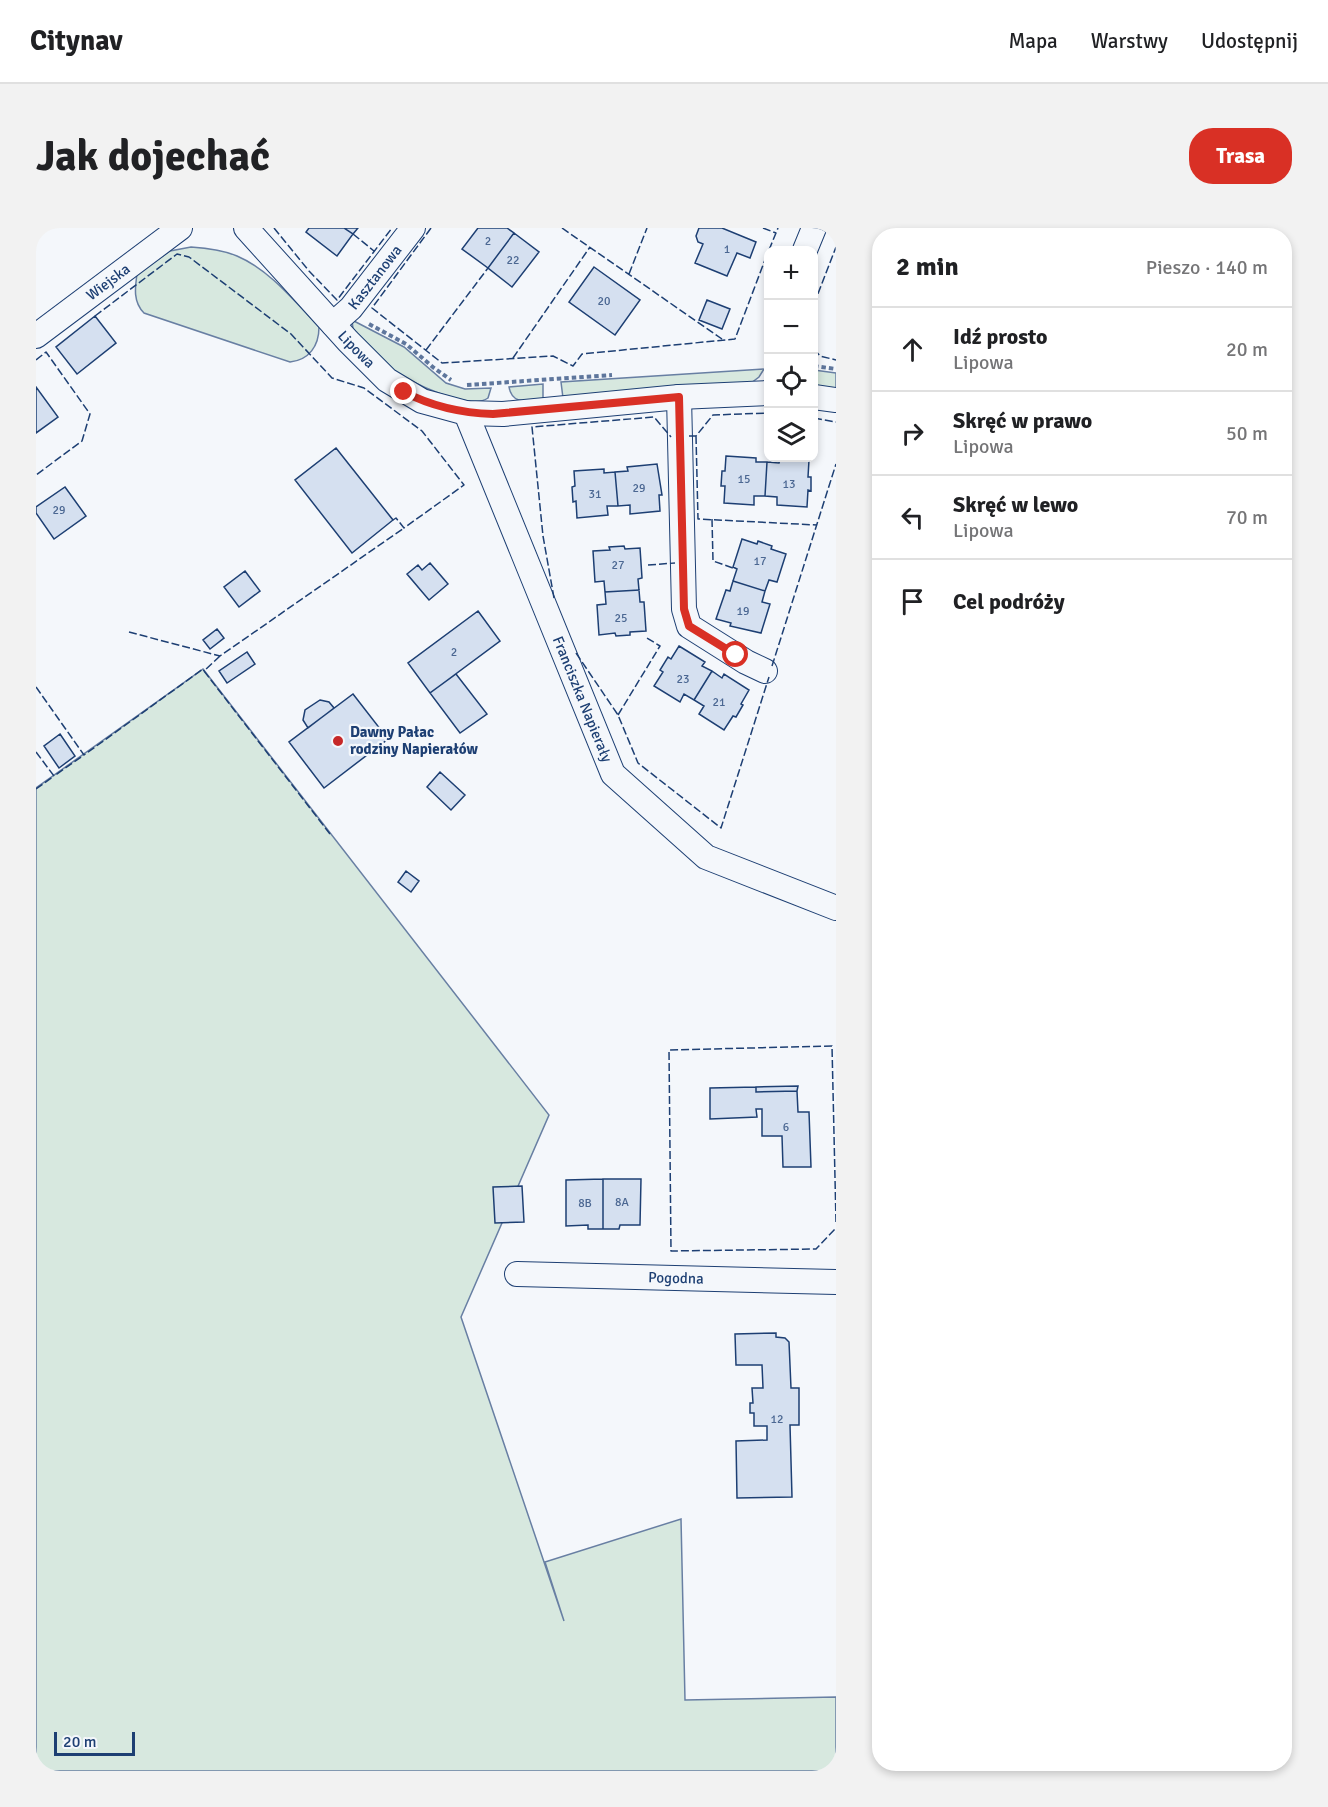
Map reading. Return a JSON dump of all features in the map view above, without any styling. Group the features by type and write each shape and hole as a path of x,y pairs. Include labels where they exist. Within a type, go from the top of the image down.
{"street":[{"name":"Wiejska","path":"36,336 180,228"},
{"name":"Lipowa","path":"246,228 340,318 387,380 423,401 466,413 503,414 679,397 764,393"},
{"name":"Kasztanowa","path":"340,318 413,228"},
{"path":"807,246 814,228"},
{"path":"679,397 684,609 689,626 746,662 765,671"},
{"path":"818,398 836,400"},
{"name":"Franciszka Napierały","path":"466,413 613,774 706,857 836,908"},
{"name":"Pogodna","path":"517,1274 836,1281"}],"path":[{"path":"340,318 406,344 448,379 466,385 617,375"},
{"path":"818,367 836,369"}],"shaded area":[{"path":"191,247 232,254 249,262 271,278 319,327 319,334 312,351 297,361 290,362 144,313 136,300 137,274 170,251"},
{"path":"352,320 404,347 446,383 465,389 491,388 488,398 468,401 454,398 425,388 400,375 371,351 353,329"},
{"path":"764,369 751,383 563,398 561,382"},
{"path":"818,371 836,373 836,390 818,388"},
{"path":"543,384 543,401 517,399 513,397 509,387"},
{"path":"203,669 549,1115 461,1317 564,1621 545,1562 681,1519 685,1700 836,1697 836,1771 36,1771 36,788"}],"building":[{"path":"309,228 344,228 353,234 337,256 306,232"},
{"path":"344,228 358,228 353,234"},
{"path":"478,228 507,228 514,233 488,268 462,249"},
{"path":"699,228 722,228 756,242 750,258 737,253 727,276 695,263 703,244 698,242 696,236"},
{"path":"514,233 539,252 512,287 488,268"},
{"path":"594,267 640,300 615,335 569,302"},
{"path":"707,300 730,309 722,329 699,320"},
{"path":"95,316 116,343 77,374 56,347"},
{"path":"36,387 58,417 36,433"},
{"path":"336,448 393,520 352,553 295,480"},
{"path":"726,456 756,458 756,462 767,462 765,496 754,496 754,505 724,503 725,486 721,486 722,471 725,471"},
{"path":"767,462 809,462 808,477 811,477 811,491 808,490 807,507 777,505 777,497 765,496"},
{"path":"657,464 662,495 659,495 660,511 630,514 630,505 618,506 615,472 628,471 627,467"},
{"path":"604,469 604,473 615,472 618,506 607,506 608,515 577,518 572,487 575,486 574,471"},
{"path":"65,487 86,516 54,539 36,513 36,507"},
{"path":"742,539 757,544 758,541 786,554 777,582 769,580 765,591 733,581 737,569 733,567"},
{"path":"624,546 625,549 640,548 642,578 638,579 639,590 605,592 604,581 595,582 593,551"},
{"path":"430,563 448,584 429,600 407,574 418,565 422,570"},
{"path":"245,571 260,591 239,607 224,587"},
{"path":"733,581 765,591 762,602 770,604 761,633 730,626 731,623 716,619 726,590 730,591"},
{"path":"639,590 640,602 644,602 646,631 630,632 630,635 616,636 615,633 599,635 597,605 606,604 605,592"},
{"path":"478,611 500,641 430,693 408,663"},
{"path":"217,629 224,638 210,649 203,640"},
{"path":"679,646 705,662 702,666 712,671 694,700 684,694 680,702 654,686 663,672 660,670 668,657 671,659"},
{"path":"247,652 255,664 227,683 219,671"},
{"path":"712,671 722,678 724,674 749,690 736,717 733,716 724,730 699,714 704,706 694,700"},
{"path":"456,674 487,714 460,733 430,693"},
{"name":"Dawny Pałac rodziny Napierałów","path":"353,694 388,739 324,788 289,742"},
{"path":"320,700 329,702 334,708 308,728 303,720 305,710"},
{"path":"60,734 75,756 59,768 44,746"},
{"path":"440,772 465,795 451,810 427,787"},
{"path":"406,871 419,881 411,892 398,882"},
{"path":"798,1086 797,1091 756,1092 756,1087"},
{"path":"756,1087 756,1092 797,1091 798,1112 809,1112 811,1167 783,1167 782,1136 762,1136 762,1109 756,1109 757,1117 710,1119 710,1088"},
{"path":"603,1179 641,1179 640,1225 620,1225 619,1229 603,1229"},
{"path":"603,1179 603,1229 588,1229 588,1225 566,1226 566,1180"},
{"path":"522,1186 524,1222 495,1223 493,1187"},
{"path":"776,1333 776,1337 785,1338 789,1342 791,1388 799,1388 799,1425 790,1425 792,1497 737,1498 736,1441 767,1440 767,1426 754,1426 754,1413 750,1413 750,1403 753,1403 752,1388 763,1388 762,1365 736,1365 735,1334"}],"fence":[{"path":"274,228 309,271 337,300 392,228"},
{"path":"431,228 372,308 442,363 553,356 573,366 582,354 735,339 764,263"},
{"path":"562,228 722,339"},
{"path":"629,274 647,228"},
{"path":"763,228 776,233"},
{"path":"771,246 778,228"},
{"path":"353,234 374,251"},
{"path":"513,358 590,247"},
{"path":"816,300 836,247"},
{"path":"95,316 177,254 189,257 291,334 332,378 364,388 422,431 464,485 404,528 396,518 393,520"},
{"path":"426,350 488,268"},
{"path":"36,360 46,352 90,414 82,441 36,475"},
{"path":"818,354 836,360"},
{"path":"689,436 696,436 713,415 764,413"},
{"path":"554,598 543,536 532,427 654,417 671,437"},
{"path":"818,419 836,422"},
{"path":"696,436 698,519 817,525"},
{"path":"772,666 836,464"},
{"path":"712,519 713,561 733,568"},
{"path":"129,632 220,656 404,528"},
{"path":"648,565 675,563"},
{"path":"618,715 660,646 647,638"},
{"path":"576,653 618,715 638,763 721,828 769,677"},
{"path":"220,656 204,671 330,834"},
{"path":"36,687 84,755 203,669 204,671"},
{"path":"36,752 54,776 84,755"},
{"path":"36,789 54,776"},
{"path":"836,1222 832,1046 669,1050 671,1251 816,1249 836,1228"}],"place":[{"name":"Dawny Pałac rodziny Napierałów","path":"338,741"}],"route":[{"path":"404,392 444,408 466,413 493,414 679,397 684,609 689,626 736,655"}]}
